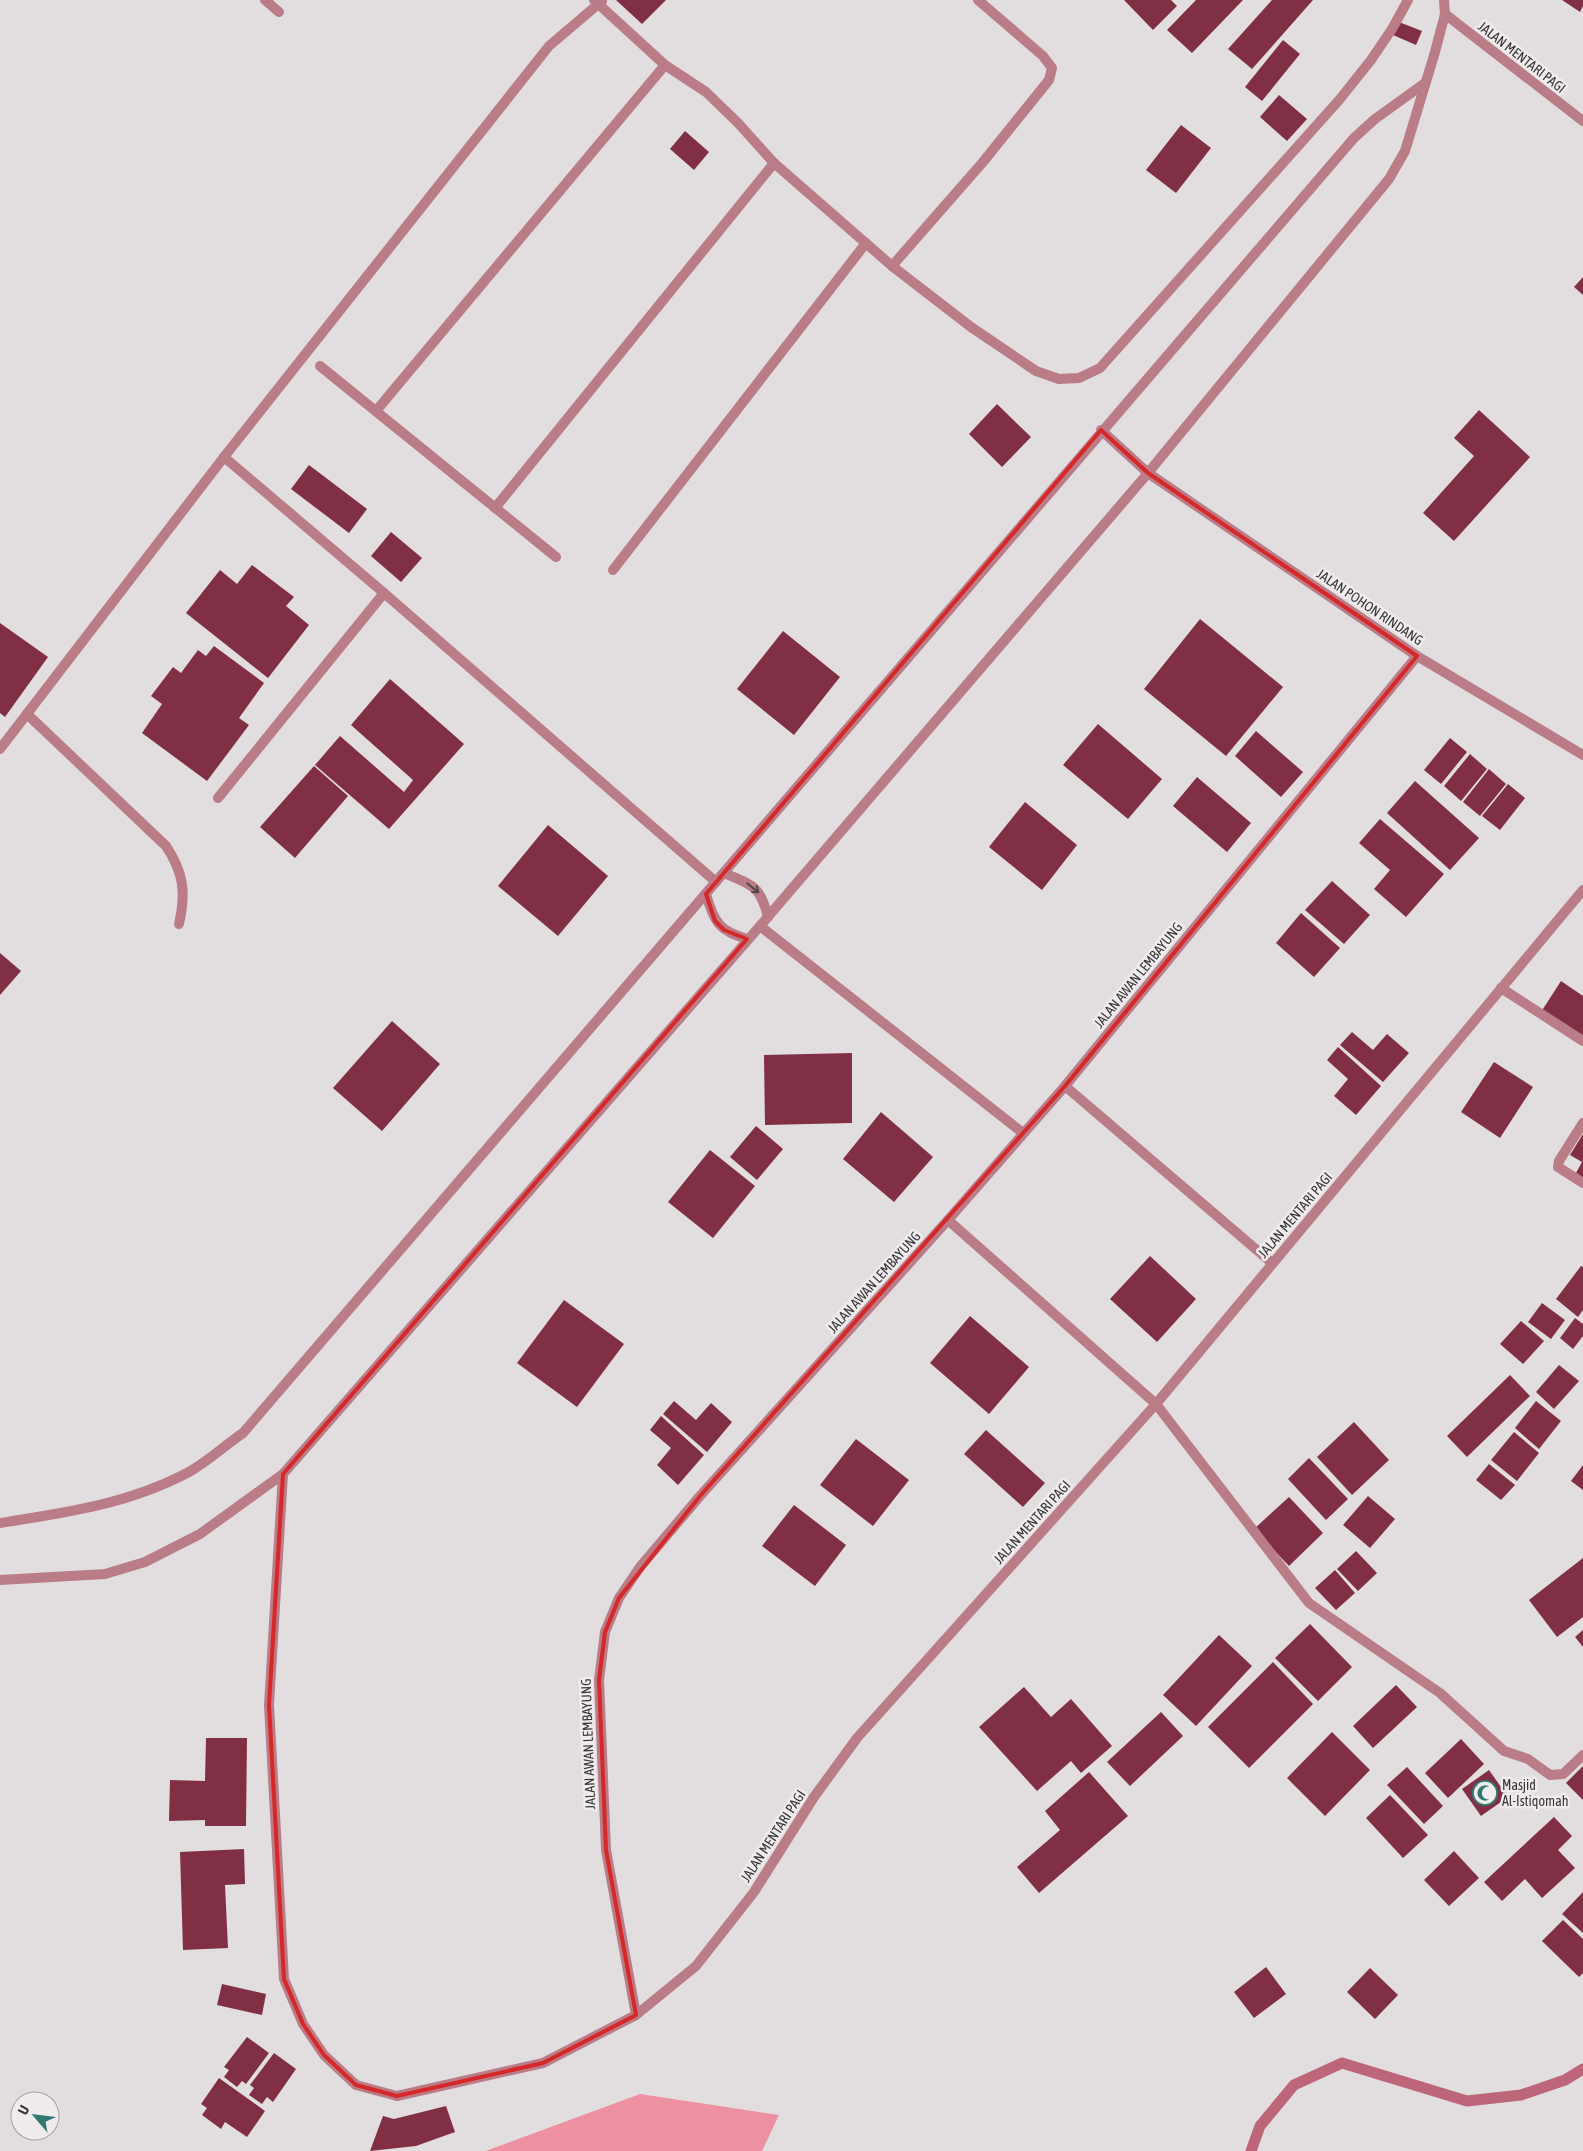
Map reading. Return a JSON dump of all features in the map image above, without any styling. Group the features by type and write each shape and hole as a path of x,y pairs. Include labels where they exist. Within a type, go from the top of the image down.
{"street":[{"path":"265,0 279,12"},
{"path":"892,266 983,162 1049,80 1052,68 1043,56 978,0"},
{"path":"0,748 224,457 549,46 598,2 665,65 706,92 738,122 774,163 892,266 971,327 1036,371 1059,378 1079,378 1100,368 1340,99 1371,60 1392,29 1408,0"},
{"path":"0,1580 105,1574 145,1562 200,1534 283,1474 768,917 1148,472 1390,179 1405,151 1445,14 1444,0"},
{"name":"JALAN MENTARI PAGI","path":"1445,14 1583,121"},
{"path":"376,411 665,65"},
{"path":"0,1523 88,1509 148,1492 189,1472 242,1433 724,873 1101,430 1354,138 1375,119 1425,83"},
{"path":"494,508 774,163"},
{"path":"613,570 866,243"},
{"path":"320,366 556,557"},
{"name":"JALAN POHON RINDANG","path":"1101,430 1148,472 1417,656 1583,755"},
{"path":"224,457 384,593 716,882"},
{"path":"218,798 384,593"},
{"name":"JALAN AWAN LEMBAYUNG","path":"636,2015 606,1850 599,1680 605,1632 620,1598 640,1567 706,1489 948,1220 1065,1086 1417,656"},
{"path":"27,714 166,846 178,865 184,902 179,924"},
{"path":"724,873 756,888 764,898 768,917"},
{"name":"JALAN MENTARI PAGI","path":"283,1474 269,1706 284,1979 303,2024 324,2055 356,2085 397,2096 543,2063 636,2015 696,1966 754,1892 814,1797 857,1738 1156,1404 1583,890"},
{"path":"706,894 715,921 732,934 747,939"},
{"path":"760,926 1023,1133"},
{"path":"1501,988 1583,1041"},
{"path":"1065,1086 1272,1263"},
{"path":"1583,1123 1558,1167 1583,1183"},
{"path":"948,1220 1156,1404 1309,1604 1440,1694 1504,1751 1528,1759 1550,1775 1563,1774 1583,1755"}],"highlighted area":[{"path":"1101,430 1148,473 1417,656 1065,1086 700,1496 619,1598 605,1632 599,1680 606,1850 636,2015 543,2063 397,2096 356,2085 324,2055 303,2024 284,1979 269,1705 283,1474 747,939 724,930 715,921 706,894"}],"shaded area":[{"path":"640,2094 779,2115 762,2151 486,2151"}],"building":[{"path":"616,0 666,0 642,24"},
{"path":"1124,0 1171,0 1177,6 1153,30"},
{"path":"1196,0 1243,0 1192,53 1167,30"},
{"path":"1272,0 1313,0 1252,69 1228,49"},
{"path":"1562,0 1583,0 1583,6 1580,12"},
{"path":"1399,22 1422,31 1416,45 1393,35"},
{"path":"1283,40 1300,54 1262,101 1245,87"},
{"path":"1279,95 1307,119 1287,141 1260,117"},
{"path":"1181,125 1211,148 1176,193 1146,170"},
{"path":"685,131 709,152 694,170 670,149"},
{"path":"1583,277 1583,295 1574,287"},
{"path":"997,404 1031,437 1002,467 969,434"},
{"path":"1479,410 1530,457 1454,541 1423,513 1474,456 1454,438"},
{"path":"309,465 367,509 349,533 291,489"},
{"path":"391,532 422,558 401,582 371,556"},
{"path":"252,565 294,597 286,606 309,625 268,678 186,613 220,570 237,584"},
{"path":"1200,619 1283,687 1226,756 1144,689"},
{"path":"0,623 48,657 5,717 0,713"},
{"path":"783,631 840,677 794,735 737,689"},
{"path":"214,646 264,683 239,718 249,725 207,781 142,733 162,704 151,696 173,667 181,673 198,650 206,656"},
{"path":"390,679 464,744 389,829 315,765 340,736 404,792 413,780 351,725"},
{"path":"1098,724 1162,779 1128,819 1063,765"},
{"path":"1256,731 1303,772 1281,797 1235,756"},
{"path":"1450,738 1467,752 1441,784 1424,770"},
{"path":"1470,754 1487,769 1461,801 1444,786"},
{"path":"314,766 348,796 295,858 260,827"},
{"path":"1489,769 1506,784 1480,816 1463,802"},
{"path":"1197,777 1251,823 1227,852 1173,806"},
{"path":"1415,781 1479,838 1450,870 1387,813"},
{"path":"1508,784 1525,798 1500,830 1482,816"},
{"path":"1025,802 1077,845 1042,890 989,847"},
{"path":"1380,819 1444,874 1406,917 1374,889 1390,870 1359,843"},
{"path":"548,825 608,876 558,936 498,886"},
{"path":"1332,881 1370,915 1344,944 1305,910"},
{"path":"1301,913 1340,948 1314,977 1276,943"},
{"path":"0,953 21,971 0,995"},
{"path":"1561,981 1583,996 1583,1040 1541,1012"},
{"path":"392,1021 440,1064 382,1131 333,1088"},
{"path":"1352,1032 1373,1050 1387,1034 1409,1053 1383,1082 1340,1045"},
{"path":"1338,1047 1381,1086 1356,1115 1334,1096 1348,1079 1327,1060"},
{"path":"852,1053 852,1123 765,1125 764,1055"},
{"path":"1494,1062 1533,1087 1500,1138 1461,1112"},
{"path":"881,1112 933,1157 894,1202 843,1159"},
{"path":"756,1126 783,1149 757,1180 730,1157"},
{"path":"1583,1134 1583,1178 1576,1173 1582,1162 1570,1155"},
{"path":"710,1150 755,1186 713,1238 668,1202"},
{"path":"1150,1256 1196,1299 1157,1342 1110,1299"},
{"path":"1581,1266 1583,1267 1583,1310 1578,1317 1556,1299"},
{"path":"564,1300 624,1344 577,1407 517,1363"},
{"path":"1542,1303 1565,1320 1551,1339 1528,1322"},
{"path":"970,1316 1029,1367 989,1414 930,1363"},
{"path":"1575,1318 1583,1324 1583,1336 1573,1349 1560,1338"},
{"path":"1521,1321 1544,1341 1523,1364 1500,1344"},
{"path":"1559,1365 1579,1381 1554,1409 1536,1392"},
{"path":"1510,1375 1530,1396 1467,1457 1447,1436"},
{"path":"674,1401 696,1420 711,1403 732,1422 707,1452 663,1414"},
{"path":"1536,1401 1561,1421 1539,1449 1515,1428"},
{"path":"661,1416 704,1455 678,1485 657,1465 671,1448 650,1430"},
{"path":"1354,1422 1389,1460 1352,1495 1317,1457"},
{"path":"986,1430 1045,1483 1023,1507 964,1454"},
{"path":"1514,1432 1539,1453 1517,1481 1491,1460"},
{"path":"856,1439 909,1480 873,1526 820,1485"},
{"path":"1309,1458 1348,1499 1326,1520 1288,1479"},
{"path":"1489,1464 1515,1485 1501,1500 1476,1480"},
{"path":"1583,1465 1583,1490 1571,1481"},
{"path":"1368,1496 1395,1519 1370,1548 1343,1525"},
{"path":"1289,1497 1323,1533 1289,1566 1254,1529"},
{"path":"794,1505 846,1545 815,1586 762,1546"},
{"path":"1356,1551 1377,1573 1358,1591 1337,1569"},
{"path":"1583,1558 1583,1617 1557,1637 1529,1600"},
{"path":"1335,1570 1355,1593 1336,1610 1315,1588"},
{"path":"1310,1624 1352,1667 1318,1701 1275,1658"},
{"path":"1583,1630 1583,1647 1575,1637"},
{"path":"1219,1635 1252,1666 1196,1726 1163,1695"},
{"path":"1273,1662 1313,1704 1249,1768 1208,1727"},
{"path":"1396,1685 1417,1707 1373,1748 1353,1726"},
{"path":"1024,1687 1051,1717 1071,1699 1112,1746 1081,1773 1071,1761 1037,1791 979,1727"},
{"path":"1161,1712 1183,1736 1130,1786 1107,1762"},
{"path":"1332,1732 1370,1770 1325,1816 1287,1778"},
{"path":"206,1738 247,1738 246,1826 205,1826 205,1820 169,1821 170,1780 205,1781"},
{"path":"1461,1739 1484,1764 1448,1798 1425,1773"},
{"path":"1583,1766 1583,1800 1566,1783"},
{"path":"1407,1767 1443,1806 1424,1824 1387,1785"},
{"name":"Masjid Al-Istiqomah","path":"1489,1770 1508,1797 1481,1816 1462,1789"},
{"path":"1089,1772 1128,1816 1039,1893 1017,1867 1060,1830 1045,1811"},
{"path":"1390,1795 1428,1835 1403,1858 1366,1818"},
{"path":"1554,1817 1572,1836 1558,1850 1575,1868 1542,1898 1525,1879 1502,1901 1484,1882"},
{"path":"244,1849 245,1884 225,1885 228,1948 183,1950 180,1852"},
{"path":"1454,1851 1479,1878 1449,1906 1424,1880"},
{"path":"1583,1892 1583,1933 1562,1914"},
{"path":"1563,1920 1583,1939 1583,1973 1579,1977 1542,1941"},
{"path":"1266,1967 1286,1994 1254,2018 1234,1992"},
{"path":"1370,1968 1398,1995 1375,2019 1347,1992"},
{"path":"222,1984 266,1994 262,2015 217,2005"},
{"path":"247,2037 269,2053 246,2084 242,2081 237,2087 224,2077 229,2070 224,2067"},
{"path":"274,2053 296,2069 273,2102 267,2097 262,2104 249,2095 254,2088 250,2085"},
{"path":"219,2078 265,2111 247,2137 225,2122 221,2129 202,2115 207,2108 201,2104"},
{"path":"446,2106 455,2132 416,2146 370,2151 383,2116 394,2119"}],"waterway":[{"path":"1251,2151 1260,2126 1294,2085 1342,2063 1467,2101 1521,2095 1565,2080 1583,2069"}],"place":[{"name":"Masjid Al-Istiqomah","path":"1485,1793"}]}
